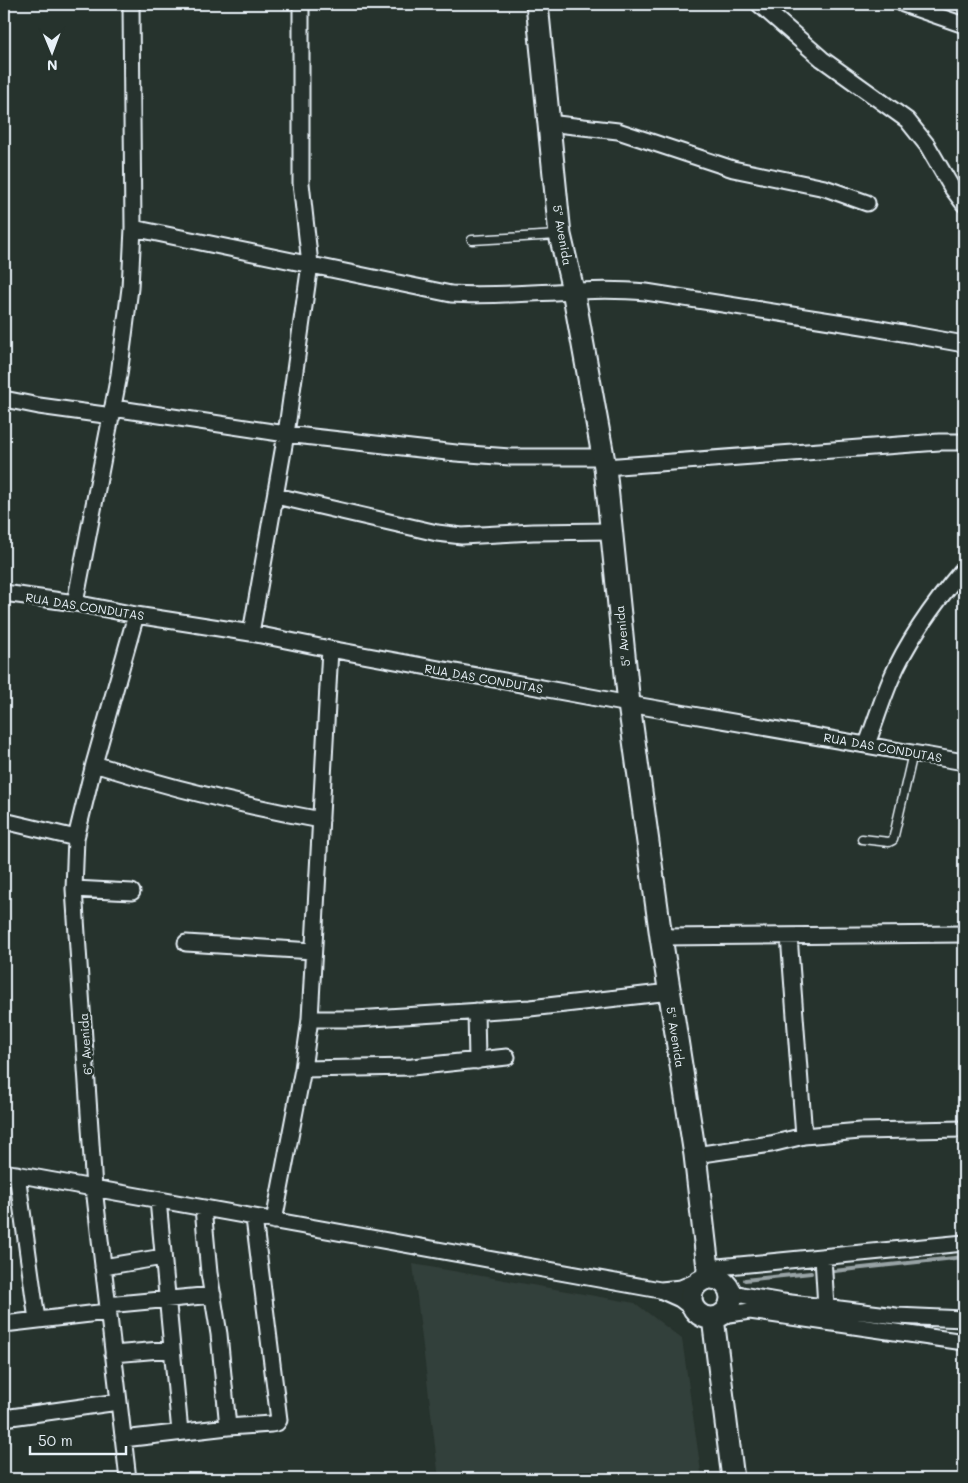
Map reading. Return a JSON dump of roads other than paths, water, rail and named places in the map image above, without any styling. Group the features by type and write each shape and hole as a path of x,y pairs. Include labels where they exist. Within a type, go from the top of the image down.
{"street":[{"path":"75,603 119,375 130,288 133,228 131,4"},
{"path":"251,633 286,434 310,264 301,183 301,4"},
{"name":"5ª Avenida","path":"537,4 560,235 573,290 604,462 629,704 661,937 695,1156 705,1275"},
{"path":"759,4 822,58 907,120 927,145 952,188 964,204"},
{"path":"903,4 964,25"},
{"path":"548,123 618,131 733,169 817,186 867,203"},
{"path":"133,228 451,294 514,294 573,290 646,292 851,324 964,344"},
{"path":"4,399 39,406 112,412 286,434 456,452 604,462 964,442"},
{"path":"276,496 437,533 462,536 533,532 611,531"},
{"path":"868,744 891,679 909,643 945,590 964,568"},
{"name":"RUA DAS CONDUTAS","path":"4,593 251,633 330,650 964,762"},
{"name":"6ª Avenida","path":"128,1479 94,1188 74,889 76,838 94,764 136,614"},
{"path":"274,1221 303,1069 310,1019 330,650"},
{"path":"94,764 179,789 260,809 321,820"},
{"path":"4,821 76,838"},
{"path":"74,889 132,892"},
{"path":"661,937 964,934"},
{"path":"789,936 804,1136"},
{"path":"186,943 313,951"},
{"path":"310,1019 356,1019 548,1007 670,992"},
{"path":"476,1011 477,1061"},
{"path":"303,1069 412,1067 507,1057"},
{"path":"695,1156 771,1144 804,1136 860,1131 964,1128"},
{"path":"37,1320 10,1173 660,1290 710,1315 726,1310 731,1299 728,1287"},
{"path":"158,1200 180,1432"},
{"path":"202,1208 228,1427"},
{"path":"123,1439 271,1424 277,1423 279,1420 254,1218"},
{"path":"660,1290 681,1288 705,1275 823,1257 964,1244"},
{"path":"102,1267 163,1257"},
{"path":"823,1257 826,1308"},
{"path":"705,1275 719,1279 735,1292 742,1295 826,1308 896,1316 964,1319"},
{"path":"705,1275 692,1289 691,1295 693,1307 710,1315 750,1311 964,1342"},
{"path":"4,1324 168,1298 213,1295"},
{"path":"710,1315 733,1479"},
{"path":"113,1354 172,1349"},
{"path":"4,1418 118,1402"}],"lane":[{"path":"472,240 560,235"},
{"path":"862,839 888,842 893,840 913,753"}],"waterway":[{"path":"834,1271 964,1257"},
{"path":"745,1280 811,1273"}]}
